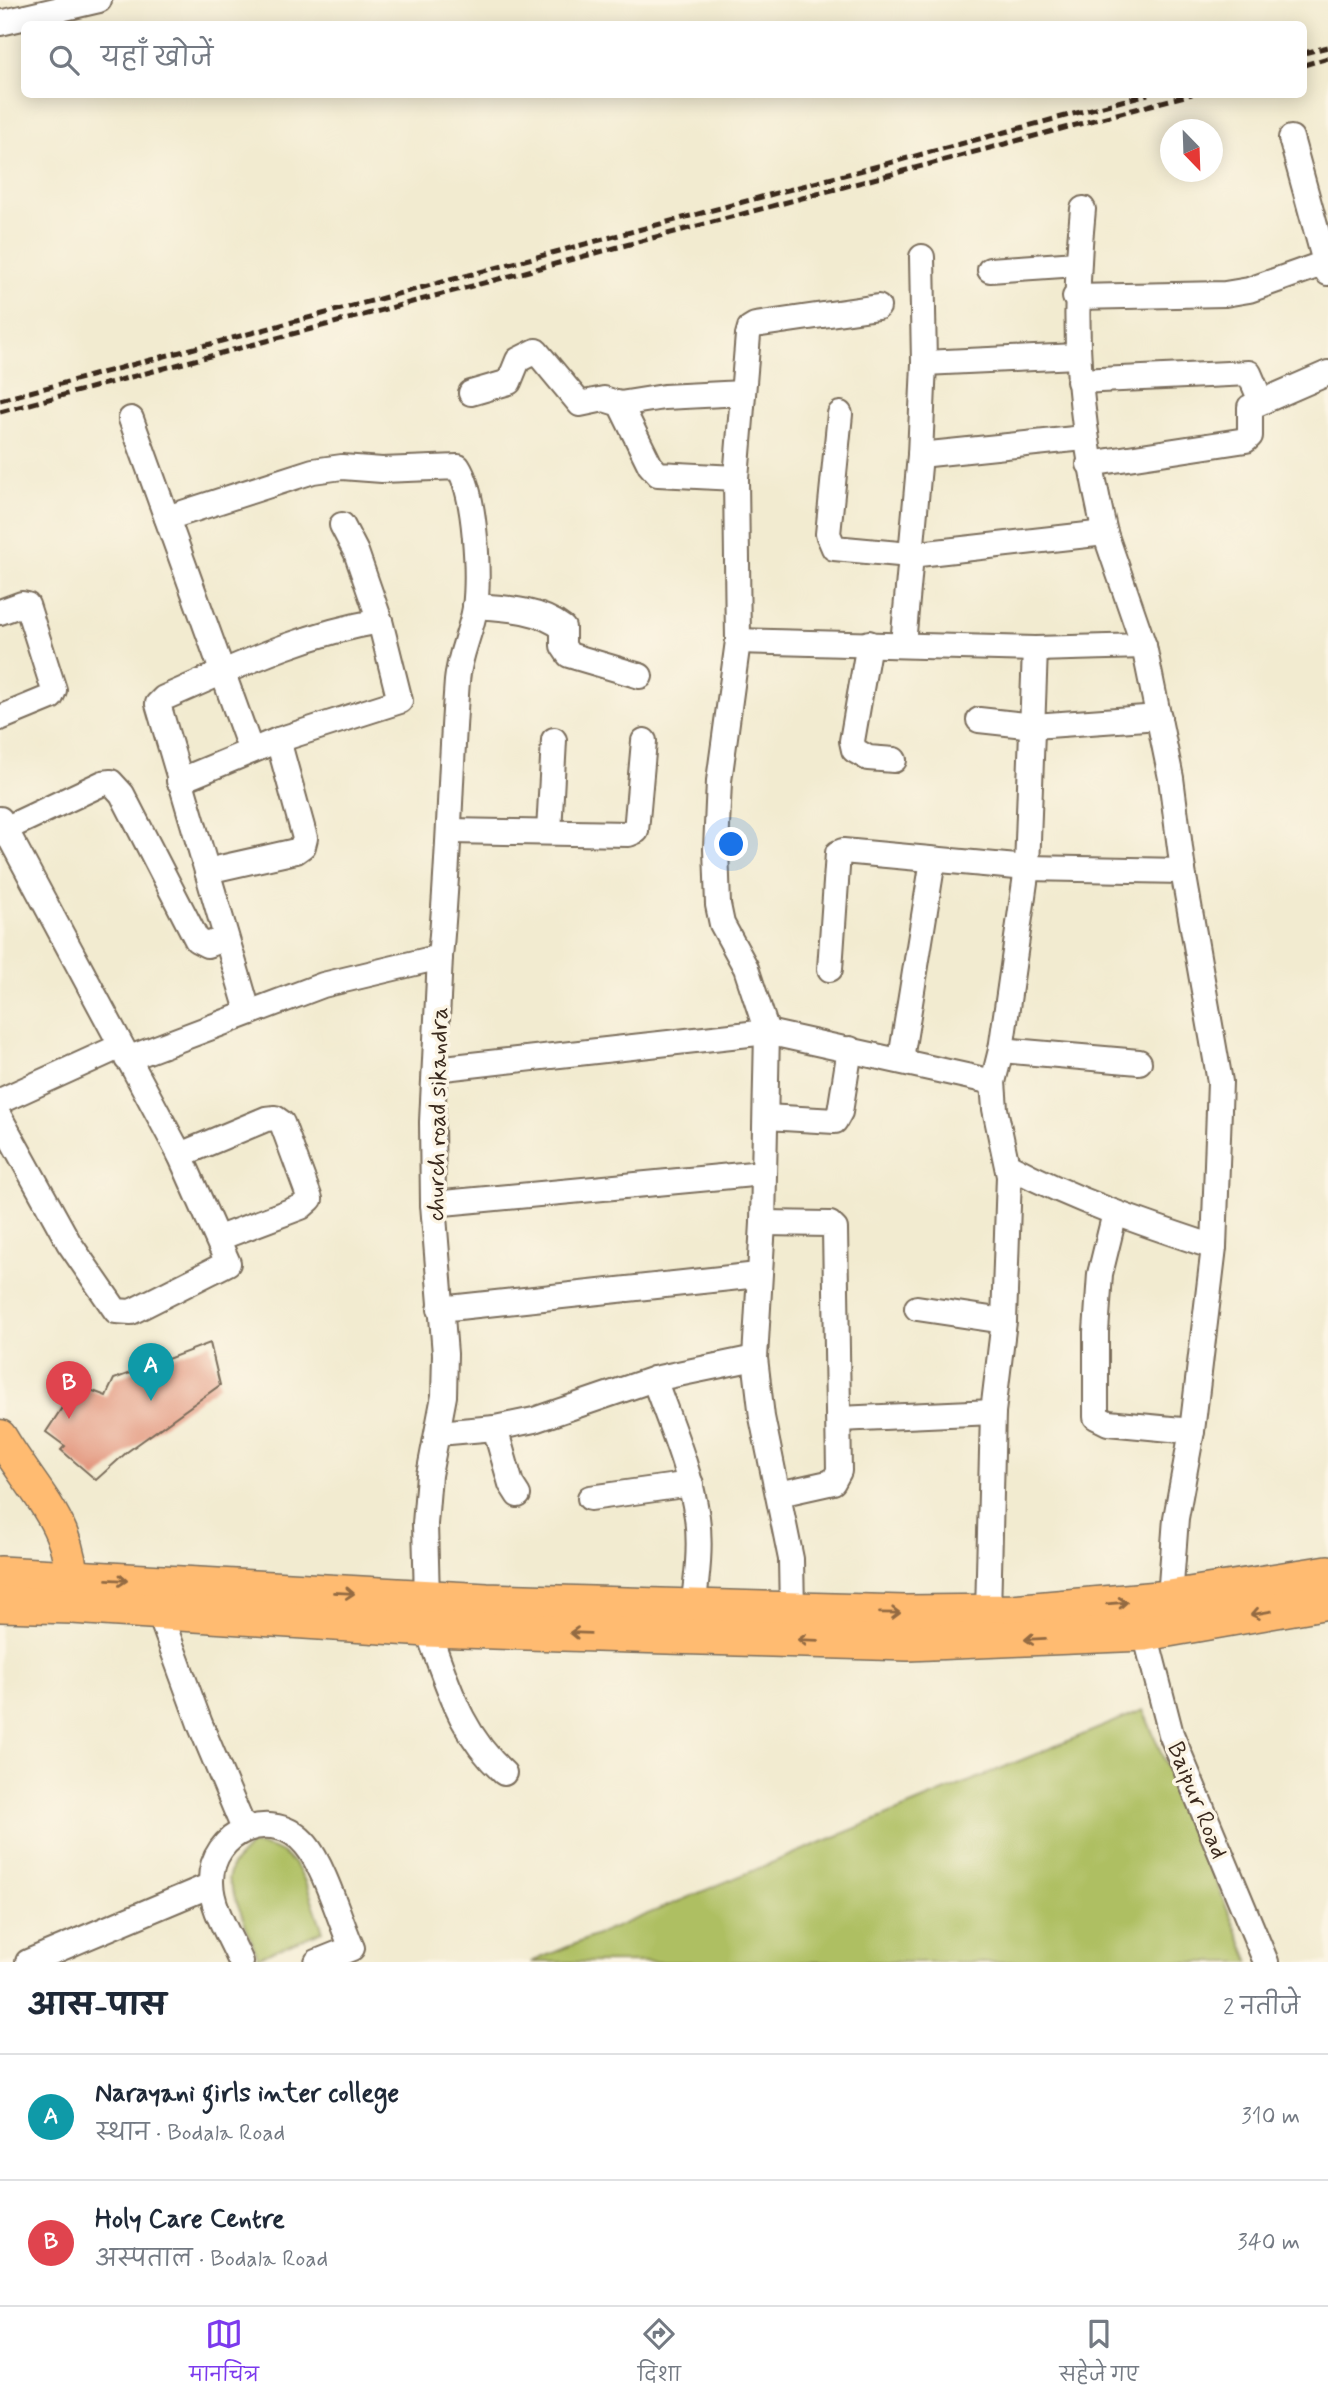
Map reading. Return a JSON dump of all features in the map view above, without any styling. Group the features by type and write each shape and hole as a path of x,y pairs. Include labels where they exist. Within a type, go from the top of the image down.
{"highway":[{"path":"0,1574 159,1612 427,1614 694,1608 988,1613 1170,1598 1326,1600"},
{"path":"0,1604 73,1591 908,1643 1145,1633 1326,1600"}],"main road":[{"path":"0,1436 45,1500 67,1544 73,1591"}],"street":[{"path":"0,23 99,0"},
{"path":"1075,297 1226,294 1249,290 1327,266 1291,138"},
{"path":"1083,209 1075,297 1084,438 1105,533 1144,646 1171,778 1183,871 1220,1082 1214,1247 1192,1431 1176,1518 1170,1598"},
{"path":"902,644 920,455 924,363 922,257"},
{"path":"990,270 1077,264"},
{"path":"792,1611 791,1559 762,1417 755,1358 763,1223 766,1032 746,968 722,924 718,905 716,849 719,781 738,641 736,478 750,328 878,307"},
{"path":"471,393 509,382 518,359 536,351 580,404 603,399 620,404 664,397 743,393"},
{"path":"924,363 1077,356"},
{"path":"1079,381 1249,373 1261,401"},
{"path":"1089,464 1246,440 1250,436 1248,408 1328,373"},
{"path":"620,404 650,465 658,474 736,478"},
{"path":"840,414 828,534 830,544 834,548 910,555 1105,533"},
{"path":"131,419 251,751"},
{"path":"920,455 1084,438"},
{"name":"church road sikandra","path":"167,518 313,471 342,467 392,470 458,467 463,475 470,502 475,606 457,679 450,831 440,957 433,1204 445,1354 444,1396 425,1524 427,1614 464,1724 477,1747 504,1773"},
{"path":"179,781 278,740 400,701 380,621 356,552 342,525"},
{"path":"0,612 22,604 27,605 54,690 51,697 0,718"},
{"path":"475,606 511,609 553,622 563,628 563,646 569,655 640,676"},
{"path":"248,1011 158,704 163,698 317,634 380,621"},
{"path":"738,641 1035,649 1144,646"},
{"path":"869,643 852,741 854,750 868,758 894,760"},
{"path":"988,1613 993,1412 1004,1321 1008,1165 995,1109 993,1082 1001,1050 1027,869 1035,649"},
{"path":"979,720 1034,726 1158,717"},
{"path":"207,871 296,851 303,846 305,838 278,740"},
{"path":"549,832 554,740"},
{"path":"450,831 629,834 636,831 644,741"},
{"path":"0,1118 69,1243 116,1311 131,1311 226,1266 228,1258 180,1154 3,824 111,782 122,794 197,940 207,946 226,938"},
{"path":"830,969 838,853 843,850 1027,869 1183,871"},
{"path":"901,1059 933,860"},
{"path":"0,1101 124,1052 323,985 440,957"},
{"path":"435,1069 766,1032 901,1059 993,1082"},
{"path":"766,1117 835,1121 840,1112 850,1049"},
{"path":"1001,1050 1139,1062"},
{"path":"180,1154 266,1119 275,1118 282,1123 310,1199 301,1207 219,1238"},
{"path":"1008,1165 1041,1183 1115,1213 1214,1247"},
{"path":"433,1204 763,1173"},
{"path":"1115,1213 1100,1273 1096,1332 1096,1417 1108,1423 1192,1431"},
{"path":"763,1223 830,1224 834,1227 839,1419 837,1478 833,1482 779,1494"},
{"path":"440,1308 758,1275"},
{"path":"917,1308 1004,1321"},
{"path":"438,1433 495,1428 534,1420 654,1379 755,1358"},
{"path":"654,1379 691,1484 699,1556 694,1608"},
{"path":"839,1419 993,1412"},
{"path":"495,1428 511,1484 518,1495"},
{"path":"590,1498 691,1484"},
{"path":"159,1612 200,1724 244,1829"},
{"name":"Baipur Road","path":"1145,1633 1171,1734 1266,1962"},
{"path":"241,1962 211,1885 212,1868 218,1852 229,1839 244,1829 261,1825 278,1826 294,1833 307,1845 352,1948 317,1962"},
{"path":"28,1962 211,1885"}],"green space":[{"path":"1143,1710 1250,1962 531,1962"},
{"path":"251,1845 268,1847 282,1853 292,1862 307,1886 323,1931 258,1957 228,1879 232,1865"}],"building":[{"path":"210,1343 220,1385 127,1452 96,1480 61,1450 65,1446 46,1432 77,1385 106,1396 114,1379"}],"railway":[{"path":"1307,52 1328,47"},
{"path":"1307,64 1328,58"},
{"path":"0,400 1133,98"},
{"path":"0,412 1177,98"}],"place":[{"name":"Narayani girls inter college","path":"151,1401"},
{"name":"Holy Care Centre","path":"69,1419"}]}
